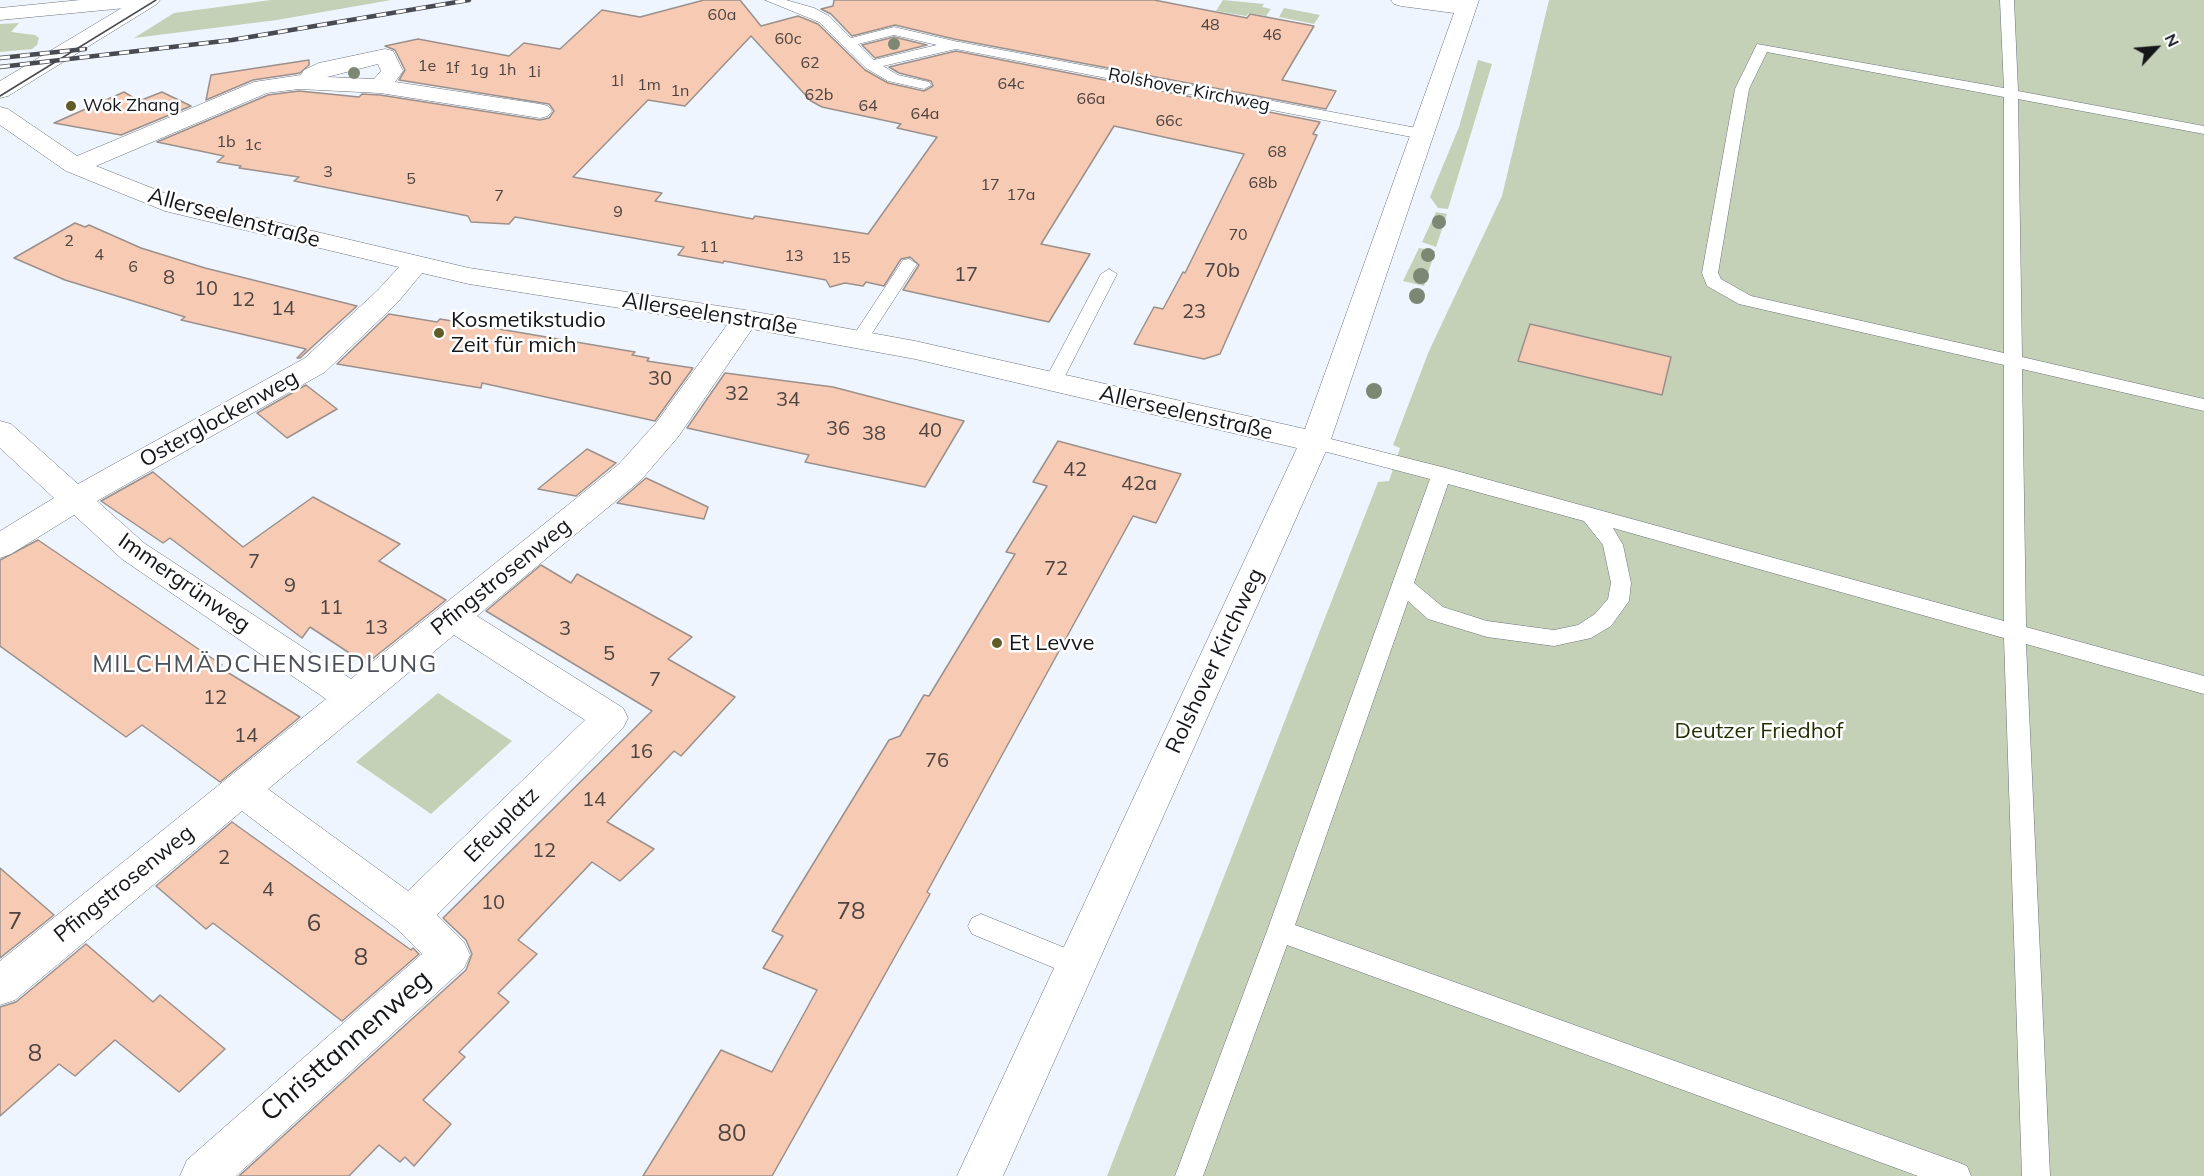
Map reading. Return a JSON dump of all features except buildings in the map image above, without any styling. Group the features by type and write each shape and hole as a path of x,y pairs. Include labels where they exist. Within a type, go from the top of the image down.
{"street":[{"path":"0,14 148,0"},
{"path":"0,91 148,0"},
{"name":"Rolshover Kirchweg","path":"980,1176 1315,442 1468,4 1401,0"},
{"path":"75,166 262,87 299,82 380,86 540,111"},
{"name":"Allerseelenstraße","path":"0,114 75,166 174,206 416,265 859,340 1315,442"},
{"name":"Osterglockenweg","path":"0,546 76,500 315,365 388,296 416,265"},
{"name":"Pfingstrosenweg","path":"0,986 630,472 667,430 745,319"},
{"name":"Immergrünweg","path":"0,431 133,551 352,698"},
{"name":"Efeuplatz","path":"410,915 610,718 453,617"},
{"path":"240,789 410,915"},
{"name":"Christtannenweg","path":"203,1176 450,954 410,915"}],"lane":[{"path":"772,0 809,11 824,19 871,65 893,78 924,85"},
{"path":"2007,0 2011,93 2010,292 2013,362 2015,631 2036,1176"},
{"name":"Rolshover Kirchweg","path":"847,43 894,31 956,45 1422,134"},
{"name":"Rolshover Kirchweg","path":"871,65 956,45"},
{"path":"2204,130 1762,47 1742,89 1710,273 1713,282 1745,300 2204,405"},
{"path":"859,340 909,264"},
{"path":"1053,382 1109,274"},
{"path":"1315,442 1590,514 2204,685"},
{"path":"1189,1176 1280,931 1442,474"},
{"path":"1404,586 1436,613 1487,630 1554,638 1583,632 1603,620 1618,601 1621,583 1613,546 1603,528 1590,514"},
{"path":"981,926 1076,965"},
{"path":"1280,931 1957,1176"}],"green space":[{"path":"271,0 391,0 277,20 134,38 174,13"},
{"path":"1223,0 1264,4 1262,7 1271,9 1266,16 1249,13 1246,16 1216,11"},
{"name":"Deutzer Friedhof","path":"1549,0 2204,0 2204,1176 1107,1176 1378,482 1389,481 1400,448 1393,445 1429,351 1502,196"},
{"path":"1284,8 1320,15 1314,24 1279,17"},
{"path":"19,23 11,32 35,35 39,38 37,45 32,49 0,52 0,24"},
{"path":"1478,60 1492,64 1448,209 1438,208 1430,197 1459,127"},
{"path":"1436,212 1447,214 1436,247 1422,242"},
{"path":"1419,248 1435,251 1424,286 1403,281"},
{"path":"438,693 512,741 431,814 356,762"}],"tram line":[{"path":"0,96 156,0"}],"railway":[{"path":"0,67 232,40 469,0"},
{"path":"0,58 85,49"}],"place":[{"name":"Wok Zhang","path":"71,106"},
{"name":"Kosmetikstudio Zeit für mich","path":"439,333"},
{"name":"Et Levve","path":"997,643"}],"district":[{"name":"MILCHMÄDCHENSIEDLUNG","path":"265,665"}]}
